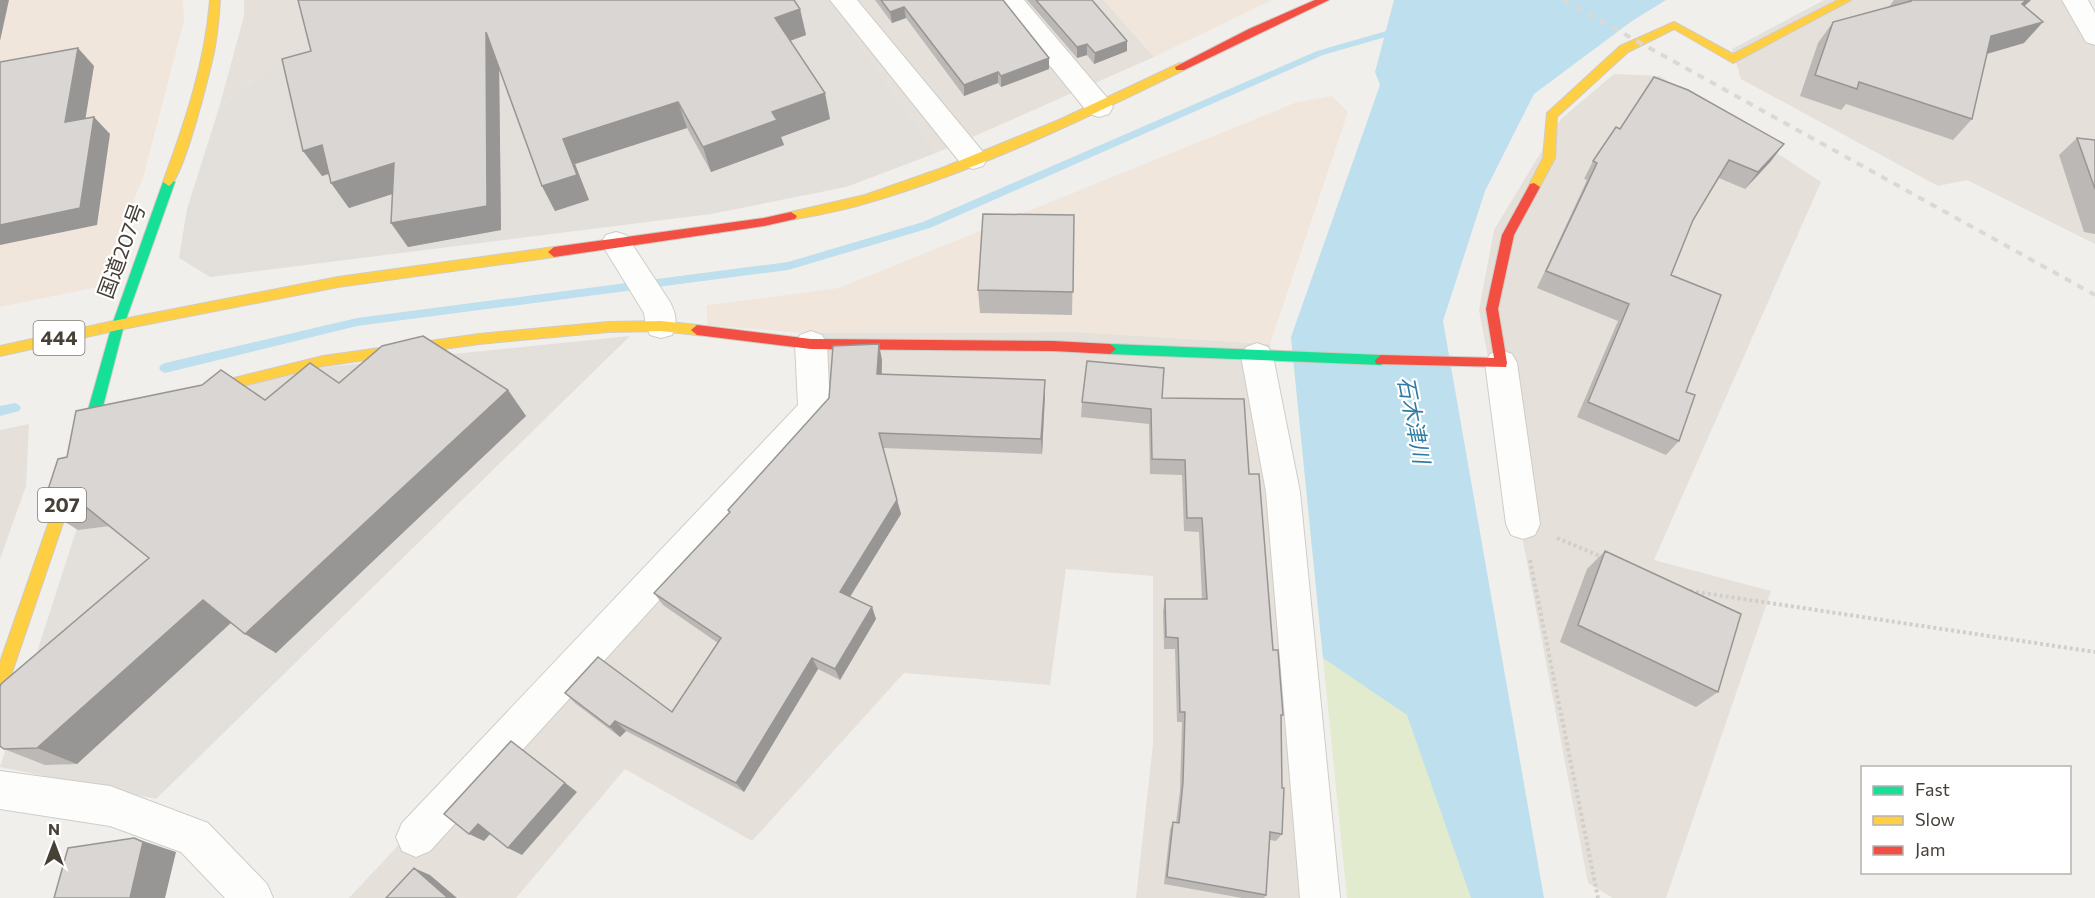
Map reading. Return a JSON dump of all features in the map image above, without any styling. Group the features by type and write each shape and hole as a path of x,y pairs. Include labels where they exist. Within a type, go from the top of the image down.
{"main road":[{"name":"国道207号","path":"0,684 100,409 118,324 196,108 214,28 215,0"},
{"path":"118,324 338,282 621,250 866,199 974,159 1099,107 1253,31 1324,0"},
{"path":"183,395 334,359 660,319 811,344 1053,346 1266,356 1501,363 1492,309 1508,235 1549,158 1551,116 1624,49 1674,25 1733,59 1846,0"},
{"name":"444","path":"0,351 118,324"}],"street":[{"path":"843,0 974,159"},
{"path":"1010,0 1099,107"},
{"path":"2075,0 2095,36"},
{"path":"621,250 660,319"},
{"path":"416,837 814,409 811,344"},
{"path":"1266,356 1283,492 1320,898"},
{"path":"1501,363 1523,524"},
{"path":"0,790 110,806 194,837 253,898"}],"path":[{"path":"1523,524 1606,559"},
{"path":"1523,524 1598,898"},
{"path":"1679,590 2095,652"}],"shaded area":[{"path":"0,0 183,0 184,21 143,178 97,287 0,307"},
{"path":"244,0 356,0 219,108 244,16"},
{"path":"356,0 829,0 936,153 846,187 711,214 210,277 179,258 187,209 219,108"},
{"path":"829,0 1104,0 1154,57 936,153"},
{"path":"1104,0 1272,0 1154,57"},
{"path":"1824,0 2085,0 2095,18 2095,244 1967,180 1938,186 1741,79 1732,49"},
{"path":"1614,74 1660,76 1821,182 1654,560 1771,591 1666,898 1613,898 1588,883 1479,310 1494,230 1561,119"},
{"path":"1332,96 1348,112 1270,344 1075,332 801,333 707,325 707,305 839,288 1297,102"},
{"path":"1075,332 1270,344 1330,898 1136,898 1153,744 1153,576 1066,569 1050,685 904,673 752,841 625,769 516,898 349,898 802,413 801,333"},
{"path":"630,336 156,799 0,767 113,416 325,367"},
{"path":"29,424 26,486 0,559 0,430"}],"green space":[{"path":"1291,337 1482,898 1347,898"}],"water":[{"name":"石木津川","path":"1394,0 1666,0 1632,21 1534,94 1485,191 1443,321 1544,898 1471,898 1407,715 1323,658 1291,337 1380,85 1375,72"}],"building":[{"path":"298,0 794,0 800,9 775,18 825,93 772,112 777,120 703,147 678,102 563,139 577,175 542,186 486,32 487,206 391,223 394,163 331,183 322,145 303,151 282,59 311,51"},
{"path":"881,0 1003,0 1049,58 1001,76 998,72 964,85 904,7 890,12"},
{"path":"1036,0 1092,0 1127,41 1095,53 1087,44 1077,47"},
{"path":"1910,0 2026,0 2022,4 2043,22 1991,36 1972,119 1859,82 1857,89 1815,75 1833,22"},
{"path":"78,48 65,122 94,117 80,208 0,225 0,62"},
{"path":"1654,77 1688,90 1784,144 1758,172 1729,160 1693,220 1671,275 1721,295 1686,392 1695,395 1679,441 1588,402 1629,304 1546,271 1597,163 1593,161 1616,127 1620,129"},
{"path":"2077,138 2095,140 2095,189"},
{"path":"983,214 1074,215 1073,292 978,290"},
{"path":"423,336 508,390 245,634 203,600 37,748 4,749 0,746 1,684 149,558 81,503 42,508 58,459 67,457 76,411 202,385 221,370 265,400 310,363 339,383 382,346"},
{"path":"879,344 877,374 1045,380 1041,439 879,433 897,500 840,592 872,607 835,669 812,658 736,783 615,721 610,727 565,693 598,657 672,712 721,638 654,593 730,512 728,510 829,398 833,346"},
{"path":"1087,361 1164,368 1162,398 1244,399 1249,474 1259,474 1273,650 1278,650 1283,715 1281,715 1282,788 1284,788 1282,834 1270,832 1266,895 1167,877 1173,822 1179,823 1185,712 1180,712 1178,638 1166,637 1165,599 1207,599 1202,518 1187,518 1185,460 1152,459 1151,409 1082,402"},
{"path":"1605,551 1741,614 1718,692 1578,625"},
{"path":"511,741 565,783 508,848 478,824 469,834 444,814"},
{"path":"134,838 143,842 130,898 54,898 68,848"},
{"path":"414,868 448,898 386,898"}],"waterway":[{"path":"165,368 357,322 788,266 926,225 1320,53 1400,30"},
{"path":"0,411 15,408"}],"railway":[{"path":"1563,0 2095,295"}],"traffic: fast":[{"path":"81,450 95,410 118,325 169,182"},
{"path":"1110,349 1381,360"}],"traffic: slow":[{"path":"169,182 200,92 210,47 215,0"},
{"path":"1534,187 1549,158 1551,116 1624,49 1674,25 1733,59 1846,0"},
{"path":"791,216 849,204 907,186 1065,121 1180,67"},
{"path":"118,325 338,282 554,252"},
{"path":"0,351 118,325"},
{"path":"194,393 323,361 479,339 608,327 661,326 697,330"},
{"path":"0,684 81,450"}],"traffic: jam":[{"path":"1180,67 1253,31 1324,0"},
{"path":"1381,360 1501,363 1492,309 1508,235 1534,187"},
{"path":"554,252 764,222 791,216"},
{"path":"697,330 811,344 1053,346 1110,349"}]}
